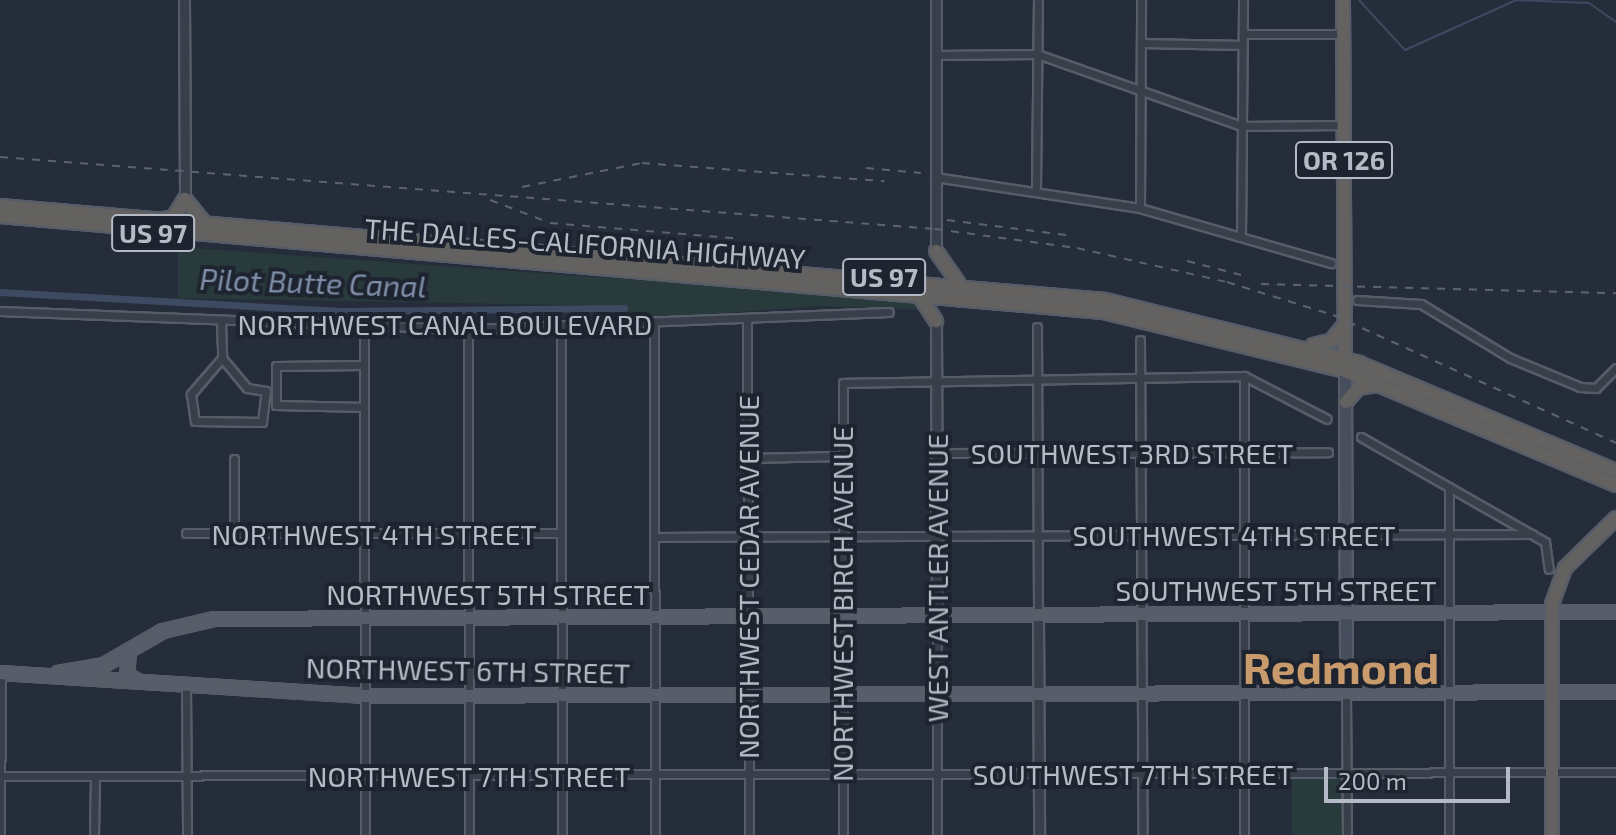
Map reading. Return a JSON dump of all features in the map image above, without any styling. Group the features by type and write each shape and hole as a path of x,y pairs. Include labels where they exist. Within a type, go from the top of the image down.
{"highway":[{"name":"OR 126","path":"1343,0 1345,365"},
{"path":"150,223 174,217 185,199 210,228"},
{"name":"THE DALLES-CALIFORNIA HIGHWAY","path":"0,206 150,223 916,285 1163,310 1305,345 1383,384 1613,479"},
{"name":"THE DALLES-CALIFORNIA HIGHWAY","path":"0,216 916,285"},
{"path":"936,251 956,289 936,321 916,285 930,269 936,251"},
{"name":"THE DALLES-CALIFORNIA HIGHWAY","path":"956,289 1161,323 1345,365 1613,479"},
{"path":"1305,345 1331,341 1345,322"},
{"path":"1346,402 1358,388 1383,384"},
{"path":"1613,479 1616,498"},
{"path":"1552,835 1551,612 1565,568 1615,518"}],"main road":[{"path":"1345,365 1346,692"},
{"name":"SOUTHWEST 5TH STREET","path":"937,617 1616,612"},
{"name":"NORTHWEST 5TH STREET","path":"50,674 129,653 187,622 937,617"},
{"path":"129,653 127,675 144,685"},
{"name":"NORTHWEST 6TH STREET","path":"0,673 50,674 144,685 469,698 1616,692"}],"street":[{"path":"184,0 185,199"},
{"path":"936,0 936,251"},
{"path":"1036,188 1038,0"},
{"path":"1140,208 1141,0"},
{"path":"1241,237 1243,0"},
{"path":"1243,34 1343,34"},
{"path":"1141,43 1243,45"},
{"path":"936,55 1037,54 1241,126 1344,125"},
{"path":"935,177 1036,188 1140,208 1331,263"},
{"path":"1357,300 1421,304 1510,358 1580,387 1596,388 1616,368"},
{"name":"NORTHWEST CANAL BOULEVARD","path":"0,311 364,328 468,329 654,326 889,312"},
{"name":"NORTHWEST CEDAR AVENUE","path":"747,319 749,835"},
{"name":"WEST ANTLER AVENUE","path":"936,321 937,835"},
{"path":"221,322 222,358 247,388 266,391 262,422 195,421 191,394 222,358"},
{"path":"561,326 562,835"},
{"path":"654,326 655,835"},
{"path":"1037,327 1039,835"},
{"path":"364,328 365,835"},
{"path":"468,329 469,835"},
{"path":"1140,340 1143,835"},
{"path":"364,365 276,366 276,405 364,407"},
{"path":"936,377 1244,376 1327,419"},
{"path":"1244,376 1244,835"},
{"name":"NORTHWEST BIRCH AVENUE","path":"843,835 840,536 843,383 852,378 936,377"},
{"path":"1361,437 1532,534 1549,549 1549,569"},
{"name":"SOUTHWEST 3RD STREET","path":"937,453 1244,456 1328,452"},
{"path":"749,458 841,456"},
{"path":"234,459 234,536"},
{"path":"1449,487 1449,835"},
{"name":"NORTHWEST 4TH STREET","path":"186,533 365,536 561,533"},
{"path":"655,537 937,534"},
{"name":"SOUTHWEST 4TH STREET","path":"937,534 1532,534"},
{"path":"0,673 0,835"},
{"path":"186,685 187,835"},
{"path":"1346,692 1347,835"},
{"name":"SOUTHWEST 7TH STREET","path":"938,775 1616,772"},
{"name":"NORTHWEST 7TH STREET","path":"0,776 938,775"},
{"path":"94,835 95,777"}],"shaded area":[{"path":"178,247 914,300 926,310 824,306 625,320 625,306 178,298"},
{"path":"1292,778 1342,778 1342,835 1292,835"}],"waterway":[{"path":"1359,0 1405,50 1516,0 1589,3 1616,22"},
{"name":"Pilot Butte Canal","path":"0,292 341,311 624,308"}],"railway":[{"path":"0,157 935,229 1077,248 1227,282 1333,315 1616,443"},
{"path":"522,187 642,163 884,181"},
{"path":"866,168 921,173"},
{"path":"490,200 550,223 734,238"},
{"path":"947,220 1066,235"},
{"path":"1187,261 1245,276"},
{"path":"1261,284 1616,293"}],"district":[{"name":"Redmond","path":"1341,667"}]}
